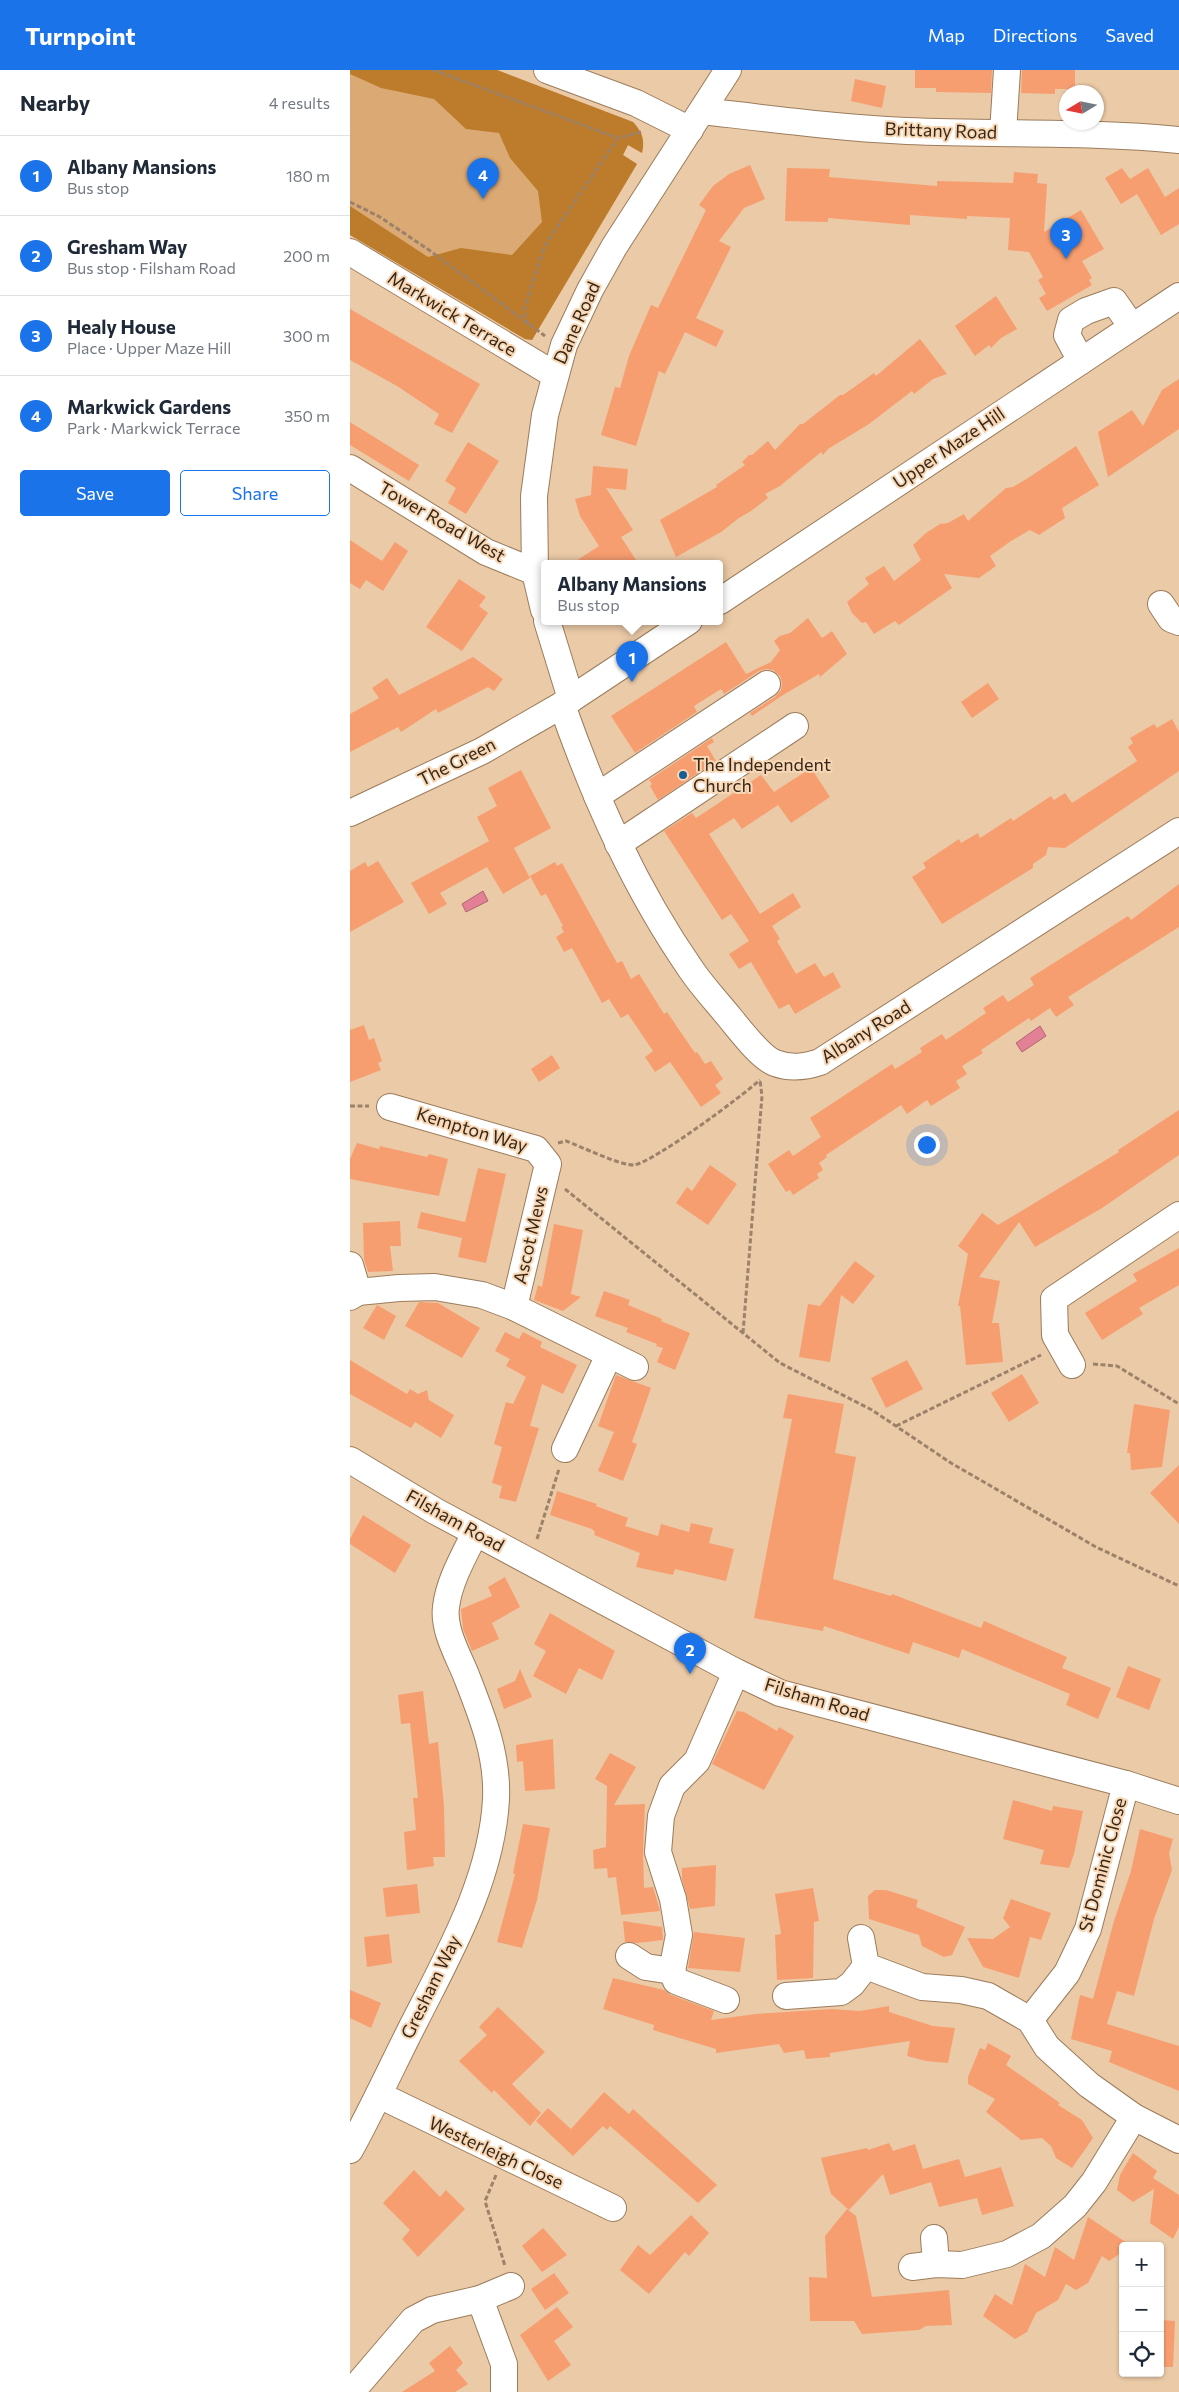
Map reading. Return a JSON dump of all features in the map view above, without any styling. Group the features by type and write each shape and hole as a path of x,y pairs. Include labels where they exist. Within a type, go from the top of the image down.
{"street":[{"name":"Brittany Road","path":"547,70 688,120 785,121 905,131 1138,136 1179,140"},
{"name":"Dane Road","path":"541,597 535,572 534,496 545,415 564,345 590,290 688,120 728,70"},
{"path":"1003,134 1007,70"},
{"name":"Markwick Terrace","path":"350,252 555,375"},
{"name":"Upper Maze Hill","path":"723,599 1179,296"},
{"path":"1081,361 1067,335 1071,320 1086,310 1114,301 1132,328"},
{"name":"Tower Road West","path":"350,468 486,552 535,572"},
{"path":"548,625 566,702 684,625"},
{"path":"597,796 766,684"},
{"name":"Albany Road","path":"566,702 597,796 618,844 646,897 692,972 742,1032 765,1069 804,1067 820,1062 1179,831"},
{"name":"The Green","path":"350,813 482,751 566,702"},
{"path":"618,844 795,726"},
{"name":"Kempton Way","path":"390,1107 536,1150 547,1166"},
{"name":"Ascot Mews","path":"514,1307 547,1166"},
{"path":"1067,1358 1055,1335 1054,1299 1179,1215"},
{"path":"350,1265 354,1295 400,1288 434,1287 482,1295 514,1307 635,1367"},
{"path":"565,1449 609,1355"},
{"name":"Filsham Road","path":"350,1460 475,1533 736,1672 780,1693 1126,1784 1179,1802"},
{"name":"Gresham Way","path":"350,2150 379,2095 481,1881 492,1842 496,1798 495,1759 482,1715 450,1635 446,1608 455,1573 475,1533"},
{"path":"726,2000 676,1980 672,1971 679,1935 673,1899 658,1852 661,1816 672,1786 696,1761 736,1672"},
{"name":"St Dominic Close","path":"1030,2020 1067,1973 1088,1929 1126,1784"},
{"path":"786,1996 841,1992 859,1975 861,1938"},
{"path":"629,1956 646,1968 672,1971"},
{"path":"859,1975 922,1987 961,1990 988,1996 1030,2020 1047,2047 1089,2085 1134,2117 1179,2140"},
{"name":"Westerleigh Close","path":"379,2095 613,2208"},
{"path":"934,2238 924,2266 962,2265 1008,2254 1041,2236 1075,2206 1094,2182 1134,2117"},
{"path":"354,2389 413,2320 432,2310 480,2299 511,2286"},
{"path":"480,2299 504,2364 504,2392"}],"path":[{"path":"434,70 618,138 688,120"},
{"path":"528,325 524,310 545,245 618,138"},
{"path":"350,202 380,217 428,250 538,333 564,345"},
{"path":"765,1069 715,1114 642,1163 625,1164 562,1140 556,1144 547,1166 572,1196 780,1363 851,1398 951,1463 994,1486 1065,1529 1179,1586"},
{"path":"743,1334 765,1069"},
{"path":"896,1426 1067,1358 1118,1366 1179,1404"},
{"path":"530,1562 565,1449"},
{"path":"504,2157 485,2201 511,2286"}],"shaded area":[{"path":"350,70 497,70 633,122 639,129 643,140 642,153 628,145 623,155 637,164 532,340 525,339 350,235"},
{"path":"350,70 497,70 633,122 639,129 643,140 642,153 628,145 623,155 637,164 532,340 525,339 350,235 350,206 428,257 461,248 512,255 542,222 538,191 510,158 499,133 466,129 434,99 381,88 350,74"},
{"path":"483,891 488,901 466,912 462,904"},
{"path":"1040,1026 1046,1036 1022,1052 1016,1043"}],"building":[{"path":"915,70 992,70 991,93 936,92 936,88 915,88"},
{"path":"1022,70 1075,70 1075,85 1059,85 1059,89 1055,89 1055,94 1021,93"},
{"path":"855,79 886,86 882,108 851,101"},
{"path":"750,165 765,199 744,208 719,241 731,247 696,318 724,331 716,347 685,332 665,374 659,371 636,446 601,435 615,387 620,388 629,356 651,305 658,308 706,210 699,205 713,186 729,174"},
{"path":"787,168 830,169 829,177 937,186 937,181 1013,183 1014,172 1038,174 1037,183 1047,184 1044,232 1081,210 1104,249 1082,261 1092,278 1089,280 1092,285 1047,311 1039,298 1046,294 1038,280 1043,277 1029,252 1008,250 1010,218 967,216 967,219 910,215 910,225 828,218 828,222 785,221"},
{"path":"1122,168 1130,179 1148,168 1165,197 1179,188 1179,224 1161,235 1137,194 1121,204 1105,178"},
{"path":"996,296 1017,329 1001,338 991,348 989,345 975,356 955,326"},
{"path":"350,309 480,384 452,433 434,424 439,414 397,386 350,360"},
{"path":"920,339 947,374 933,379 914,394 912,391 869,424 828,449 823,455 821,452 780,486 765,494 768,498 751,511 721,532 676,557 660,520 717,487 716,485 745,465 742,462 768,441 775,450 800,424 803,424 840,395 843,395 874,373 876,376"},
{"path":"1179,379 1179,429 1108,477 1098,432 1132,410 1143,426 1162,390"},
{"path":"350,422 419,465 409,481 350,445"},
{"path":"468,442 499,461 466,514 448,503 456,488 445,481"},
{"path":"1076,446 1099,485 1062,508 1065,518 1039,535 1030,530 1011,541 990,556 996,566 979,578 944,574 952,588 899,625 895,621 874,634 866,622 862,623 852,613 847,602 869,584 865,578 884,566 894,581 921,560 913,545 926,533 940,524 948,523 964,514 968,521 1006,488 1013,487 1028,478"},
{"path":"593,466 628,469 626,490 606,488 633,530 621,537 636,560 578,560 599,546 580,516 575,499 591,495"},
{"path":"350,540 382,561 395,542 408,551 383,591 366,580 360,589 350,583"},
{"path":"459,579 486,597 479,606 488,613 462,651 426,627"},
{"path":"808,618 822,638 832,631 847,654 820,677 819,674 752,716 750,713 775,697 781,690 780,676 773,670 759,671 724,694 721,689 694,706 697,712 635,753 611,716 726,642 746,674 771,662 780,650 774,641 780,636 790,633"},
{"path":"473,657 503,679 494,691 488,687 438,713 436,709 401,732 398,727 350,752 350,714 379,698 372,688 387,678 399,695"},
{"path":"988,683 999,699 972,718 961,702"},
{"path":"1172,719 1179,732 1179,771 1065,848 1048,847 1046,855 1033,864 1033,868 942,924 912,877 926,868 923,863 959,839 961,843 978,833 980,838 1011,818 1013,821 1051,796 1054,800 1065,793 1072,803 1137,761 1128,747 1133,743 1130,738 1154,724 1157,728"},
{"name":"The Independent Church","path":"712,738 714,742 707,746 716,761 658,800 650,786 652,784 649,780"},
{"path":"811,768 830,797 791,823 778,805 742,829 734,818 709,834 760,914 793,893 801,907 772,926 780,939 777,941 796,974 815,963 824,977 833,972 841,987 795,1014 789,1004 779,1009 751,962 739,969 729,954 749,941 731,914 722,920 664,831 692,813 696,818 761,775 774,792"},
{"path":"521,770 551,828 514,848 530,878 503,894 487,867 440,893 447,904 429,914 411,883 489,841 477,817 497,806 488,788"},
{"path":"378,861 404,902 350,932 350,871 365,862 368,867"},
{"path":"555,862 557,866 562,863 617,963 622,961 631,979 639,974 664,1014 667,1012 695,1053 697,1052 705,1064 711,1061 723,1079 715,1085 721,1093 701,1107 670,1062 655,1072 645,1057 653,1051 628,1014 621,1018 609,999 602,1003 572,948 564,952 556,937 564,932 561,927 563,926 546,894 541,896 530,876"},
{"path":"1179,884 1179,927 1068,997 1074,1005 1056,1017 1050,1008 1031,1021 1029,1018 981,1050 983,1053 962,1066 967,1074 956,1081 960,1088 931,1106 927,1100 907,1114 901,1105 826,1155 827,1157 819,1163 823,1170 817,1174 819,1178 793,1195 790,1190 786,1192 768,1164 789,1150 793,1156 821,1137 810,1118 892,1064 895,1069 922,1052 920,1048 942,1034 946,1040 986,1013 983,1008 1003,995 1008,1002 1034,985 1030,978 1128,916 1131,920"},
{"path":"364,1025 369,1040 374,1038 382,1061 378,1063 381,1070 350,1082 350,1030"},
{"path":"552,1055 560,1068 539,1082 531,1069"},
{"path":"1179,1110 1179,1155 1102,1208 1035,1247 1019,1222 979,1277 1000,1281 992,1323 999,1323 1003,1362 966,1365 960,1306 958,1306 968,1254 958,1246 982,1213 998,1225 1119,1152 1118,1150"},
{"path":"357,1143 379,1149 380,1146 427,1157 429,1154 448,1159 439,1196 350,1179 350,1159"},
{"path":"710,1165 737,1184 708,1225 676,1203 687,1187 692,1191"},
{"path":"478,1168 506,1174 486,1263 458,1257 462,1238 417,1228 421,1212 465,1222"},
{"path":"400,1221 401,1246 390,1246 393,1271 368,1272 364,1259 363,1223"},
{"path":"554,1224 583,1230 571,1294 581,1297 563,1311 534,1300 538,1285 542,1287"},
{"path":"1179,1248 1179,1285 1139,1308 1143,1314 1102,1340 1085,1313 1137,1281 1133,1274"},
{"path":"855,1261 875,1276 853,1304 841,1295 830,1362 799,1357 808,1304 820,1306"},
{"path":"604,1291 630,1300 628,1305 690,1333 675,1370 657,1362 663,1348 626,1332 628,1328 595,1316"},
{"path":"419,1302 438,1303 480,1328 462,1358 405,1326"},
{"path":"377,1305 396,1316 384,1340 363,1328"},
{"path":"505,1332 519,1339 523,1332 542,1342 540,1347 577,1365 563,1394 542,1384 530,1426 539,1428 516,1502 499,1498 502,1486 492,1483 502,1447 494,1444 506,1402 513,1404 526,1377 506,1366 510,1359 495,1351"},
{"path":"350,1360 407,1394 410,1389 418,1394 427,1390 429,1400 454,1415 441,1438 415,1422 411,1428 350,1394"},
{"path":"907,1360 923,1389 886,1408 871,1378"},
{"path":"1022,1374 1039,1403 1009,1422 991,1393"},
{"path":"616,1375 651,1388 632,1442 637,1444 623,1481 598,1471 614,1432 598,1426"},
{"path":"788,1394 844,1404 835,1453 856,1457 833,1579 891,1596 892,1594 981,1628 984,1621 1067,1657 1062,1668 1111,1688 1098,1719 1066,1705 1070,1694 962,1649 959,1658 913,1642 909,1654 824,1626 823,1631 754,1618 792,1419 783,1418"},
{"path":"1134,1404 1170,1410 1162,1467 1131,1470 1130,1453 1127,1453"},
{"path":"1179,1465 1179,1524 1150,1493"},
{"path":"557,1491 597,1504 596,1506 628,1518 625,1526 658,1536 661,1524 689,1532 691,1523 713,1528 709,1543 734,1549 726,1581 675,1569 673,1575 636,1567 640,1553 594,1535 595,1532 592,1529 550,1515"},
{"path":"363,1515 411,1545 395,1573 350,1544 350,1539"},
{"path":"505,1577 520,1607 492,1623 499,1639 472,1651 463,1629 461,1609 492,1596 488,1587"},
{"path":"550,1613 615,1651 602,1680 579,1668 566,1694 533,1676 546,1651 534,1644"},
{"path":"1128,1666 1161,1679 1149,1710 1116,1697"},
{"path":"520,1669 532,1697 504,1709 497,1689 515,1681"},
{"path":"423,1691 429,1744 438,1742 444,1806 445,1857 433,1857 434,1866 407,1870 404,1832 416,1830 413,1798 418,1798 410,1723 401,1724 398,1695"},
{"path":"737,1711 744,1712 777,1731 779,1727 794,1736 764,1790 712,1764"},
{"path":"553,1739 555,1789 525,1791 523,1761 517,1762 516,1745"},
{"path":"610,1753 636,1767 614,1805 645,1804 644,1888 653,1887 660,1911 621,1915 616,1877 608,1878 607,1868 594,1869 593,1850 606,1847 607,1786 595,1779"},
{"path":"1013,1800 1052,1811 1053,1806 1083,1811 1074,1854 1069,1868 1040,1864 1044,1850 1003,1839"},
{"path":"523,1824 550,1828 537,1900 522,1948 497,1942 515,1874 513,1873"},
{"path":"1140,1829 1173,1839 1169,1853 1172,1870 1154,1919 1134,1996 1117,1991 1107,2024 1179,2046 1179,2091 1109,2062 1112,2051 1071,2039 1080,1995 1093,1999 1114,1921 1131,1871"},
{"path":"716,1865 715,1906 690,1909 682,1879 682,1868"},
{"path":"417,1884 420,1913 386,1917 383,1888"},
{"path":"813,1888 819,1921 814,1922 813,1978 777,1980 775,1935 781,1934 775,1894"},
{"path":"875,1890 886,1890 918,1900 916,1907 965,1927 952,1955 944,1957 922,1946 919,1935 869,1919 868,1896"},
{"path":"1011,1899 1051,1913 1041,1940 1030,1937 1019,1978 983,1967 967,1938 993,1939 1010,1927 1003,1918"},
{"path":"623,1921 662,1927 663,1940 637,1943 625,1942"},
{"path":"694,1932 745,1938 740,1972 688,1968"},
{"path":"389,1934 392,1963 367,1967 364,1937"},
{"path":"613,1978 664,1990 671,1995 714,2011 711,2020 756,2014 832,2009 860,2011 889,2006 889,2012 933,2026 955,2028 948,2063 926,2061 907,2056 910,2041 830,2053 830,2057 806,2059 804,2050 784,2053 779,2044 716,2053 716,2049 653,2030 654,2025 603,2009"},
{"path":"350,1990 381,2003 371,2028 350,2018"},
{"path":"498,2007 545,2052 512,2084 541,2113 530,2126 494,2090 492,2093 459,2061 487,2035 479,2027"},
{"path":"988,2043 1011,2056 1006,2065 1060,2103 1058,2105 1082,2120 1093,2138 1072,2168 1056,2158 1051,2146 1042,2138 1021,2140 986,2112 995,2099 968,2084 968,2077 980,2048 985,2050"},
{"path":"604,2092 629,2114 633,2109 717,2185 698,2203 610,2126 607,2130 603,2126 573,2156 536,2121 548,2108 571,2129"},
{"path":"889,2143 893,2151 915,2144 923,2169 959,2159 965,2177 1001,2167 1014,2206 982,2215 977,2198 939,2207 931,2182 890,2195 883,2174 849,2210 831,2194 821,2158 867,2148 868,2150"},
{"path":"1133,2153 1157,2171 1153,2178 1179,2195 1179,2227 1173,2239 1150,2223 1154,2189 1133,2202 1117,2190 1120,2175"},
{"path":"414,2170 440,2197 446,2190 465,2209 418,2257 402,2239 410,2230 383,2203"},
{"path":"847,2209 856,2216 872,2297 949,2290 952,2325 926,2326 919,2330 862,2334 854,2321 810,2321 809,2277 827,2278 825,2236"},
{"path":"691,2215 709,2233 689,2256 685,2252 649,2294 620,2270 638,2245 650,2255"},
{"path":"1088,2217 1126,2242 1119,2242 1119,2254 1109,2261 1102,2256 1088,2283 1076,2290 1066,2284 1058,2300 1036,2313 1027,2332 1015,2339 983,2316 995,2294 1012,2305 1025,2264 1045,2277 1055,2247 1074,2260"},
{"path":"543,2228 567,2255 542,2272 522,2246"},
{"path":"554,2273 569,2293 545,2310 531,2289"},
{"path":"557,2307 573,2327 554,2341 571,2365 548,2381 520,2335"},
{"path":"1164,2320 1175,2321 1173,2367 1164,2367"},
{"path":"450,2346 463,2363 456,2370 468,2384 455,2392 402,2392 435,2371 429,2363"}],"place":[{"name":"Markwick Gardens","path":"483,199"},
{"name":"Healy House","path":"1066,259"},
{"name":"Albany Mansions","path":"632,682"},
{"name":"The Independent Church","path":"683,775"},
{"name":"Gresham Way","path":"690,1674"}]}
